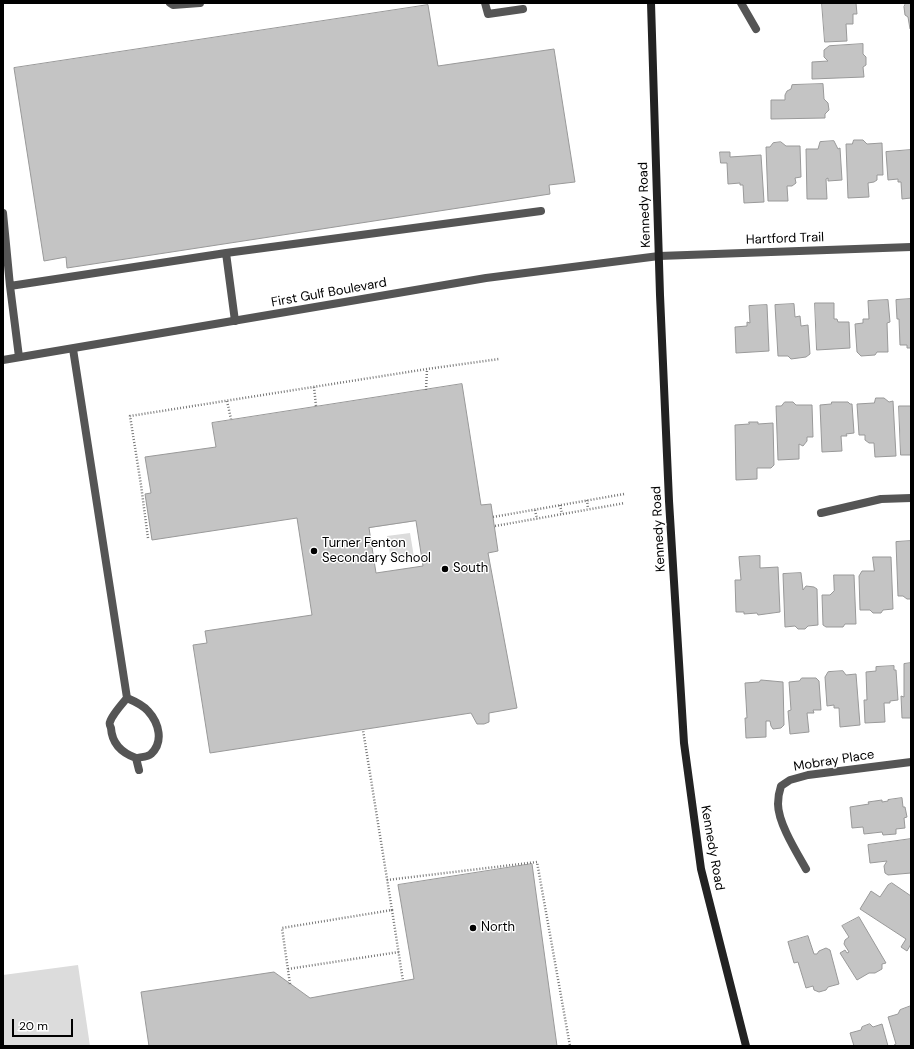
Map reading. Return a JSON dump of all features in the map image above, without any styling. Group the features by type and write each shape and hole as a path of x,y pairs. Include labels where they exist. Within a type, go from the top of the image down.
{"main road":[{"name":"Kennedy Road","path":"651,3 660,303 684,743 702,869 746,1046"}],"street":[{"path":"170,3 173,5 200,3"},
{"path":"486,3 488,14 522,9"},
{"path":"741,3 756,29"},
{"path":"10,286 226,253 541,211"},
{"path":"3,213 19,357"},
{"name":"Hartford Trail","path":"659,256 911,247"},
{"path":"226,253 235,321"},
{"name":"First Gulf Boulevard","path":"3,360 486,278 659,256"},
{"path":"73,349 127,698"},
{"path":"821,513 881,499 911,498"},
{"path":"127,698 148,711 159,728 158,744 150,755 136,758 128,755 118,747 111,736 110,722 119,707 127,698"},
{"path":"136,758 139,770"},
{"name":"Mobray Place","path":"806,869 791,843 780,817 778,805 781,786 790,780 808,775 911,762"}],"path":[{"path":"148,538 130,416 499,359"},
{"path":"426,390 427,369"},
{"path":"314,387 316,406"},
{"path":"227,401 231,420"},
{"path":"493,517 624,494"},
{"path":"587,500 588,509"},
{"path":"495,526 625,503"},
{"path":"560,505 562,514"},
{"path":"535,510 537,518"},
{"path":"363,730 403,981"},
{"path":"387,880 536,862 570,1046"},
{"path":"290,984 282,928 392,910"},
{"path":"288,969 399,952"}],"shaded area":[{"path":"410,533 414,557 391,560 387,536"},
{"path":"78,965 90,1046 3,1046 3,975"}],"building":[{"path":"822,3 856,3 857,14 853,14 853,24 846,24 847,41 825,42"},
{"path":"906,3 911,3 911,29 908,17 905,15 904,7"},
{"path":"428,5 438,66 554,49 575,182 549,185 550,194 67,268 66,257 44,261 14,68"},
{"path":"863,44 863,54 866,57 866,65 863,67 864,77 812,79 812,62 828,61 824,57 824,50 829,46"},
{"path":"823,84 824,99 828,103 829,110 825,114 825,118 771,119 771,100 785,100 785,95 787,91 791,89 792,85"},
{"path":"854,140 863,140 867,144 882,143 883,175 877,175 877,180 868,183 869,197 848,198 846,144 852,144"},
{"path":"834,141 838,149 840,148 842,180 828,181 828,178 826,179 827,199 807,199 806,149 818,149 820,142"},
{"path":"781,142 786,146 800,146 801,177 795,178 796,183 792,186 787,186 788,201 768,201 766,147 770,147 773,143"},
{"path":"911,150 911,198 902,199 901,182 898,182 898,179 888,180 886,152"},
{"path":"720,152 730,152 730,157 761,155 764,202 744,203 743,185 740,185 740,183 728,184 727,163 721,163"},
{"path":"911,299 911,348 907,348 907,345 900,345 899,319 897,319 896,300"},
{"path":"888,300 890,322 887,323 888,352 877,352 875,355 861,356 857,352 855,324 863,323 863,319 869,319 868,301"},
{"path":"815,303 834,303 834,319 837,319 838,322 849,322 850,348 817,350"},
{"path":"794,304 795,317 800,316 801,326 808,325 810,354 806,357 791,359 788,356 778,356 775,305"},
{"path":"767,305 769,351 736,353 735,327 747,326 747,322 750,323 749,306"},
{"name":"South","path":"462,384 481,505 491,504 498,551 488,553 517,708 489,713 489,722 484,724 477,724 471,713 210,753 193,645 207,643 205,631 312,615 297,518 152,540 145,494 151,493 145,457 216,447 212,423","holes":["416,521 423,566 376,573 369,528"]},
{"path":"876,398 884,398 889,402 893,401 896,456 875,457 874,443 869,443 865,440 865,435 859,435 857,404 874,403"},
{"path":"785,402 793,402 796,405 812,405 813,437 807,437 807,441 803,446 799,444 799,459 778,460 776,406 781,406"},
{"path":"832,402 848,402 852,404 854,433 846,434 847,436 841,436 842,451 822,452 820,405 831,404"},
{"path":"899,406 911,406 911,455 901,455"},
{"path":"749,422 758,422 758,424 773,423 774,465 771,468 757,468 757,479 736,480 735,425 749,424"},
{"path":"911,541 911,599 907,599 903,596 898,596 896,542"},
{"path":"760,556 760,568 778,567 780,612 758,615 757,613 744,614 744,612 736,612 735,580 741,580 739,557"},
{"path":"873,557 891,557 893,609 883,610 881,613 873,613 870,610 860,610 859,576 862,571 874,571"},
{"path":"801,573 803,590 806,586 817,589 818,625 808,626 805,629 798,629 795,626 785,627 783,574"},
{"path":"834,575 854,575 856,624 845,624 843,627 826,627 823,625 822,595 830,595 834,591"},
{"path":"911,663 911,718 902,718 901,696 904,697 904,664"},
{"path":"894,666 894,670 896,670 898,700 890,701 890,703 884,703 885,722 865,723 864,700 867,700 866,672 876,671 876,667"},
{"path":"843,671 846,675 856,674 860,725 840,727 839,708 834,708 834,705 827,706 825,677 828,672"},
{"path":"802,678 816,678 819,681 821,710 813,710 814,713 807,713 809,732 790,734 788,711 791,710 789,682 799,681"},
{"path":"761,680 783,682 784,725 781,728 773,729 770,721 766,721 766,737 746,738 745,718 747,718 745,683 759,682"},
{"path":"902,798 903,807 905,807 907,817 904,818 905,828 896,829 896,834 883,835 882,832 864,834 863,827 852,828 850,807 869,804 868,802 882,800 882,802"},
{"path":"911,839 911,873 888,875 885,873 884,866 887,861 870,863 868,845"},
{"name":"North","path":"532,864 557,1046 149,1046 141,992 274,972 310,998 414,979 398,885"},
{"path":"892,883 911,896 911,944 907,951 901,947 906,939 860,909 871,891 880,897 888,885"},
{"path":"859,917 886,963 882,964 882,969 875,973 869,973 857,980 840,953 845,950 847,953 849,952 844,944 845,940 849,937 842,926"},
{"path":"808,936 814,954 817,954 819,951 826,948 830,950 839,984 828,987 826,990 819,992 814,990 813,986 806,988 798,962 794,963 788,942"},
{"path":"911,1006 911,1046 894,1046 896,1044 888,1017 898,1014 900,1010"},
{"path":"870,1024 873,1027 882,1024 888,1046 854,1046 850,1033 861,1030 862,1027"}],"place":[{"name":"Turner Fenton Secondary School","path":"314,551"},
{"name":"South","path":"445,569"},
{"name":"North","path":"473,928"}]}
